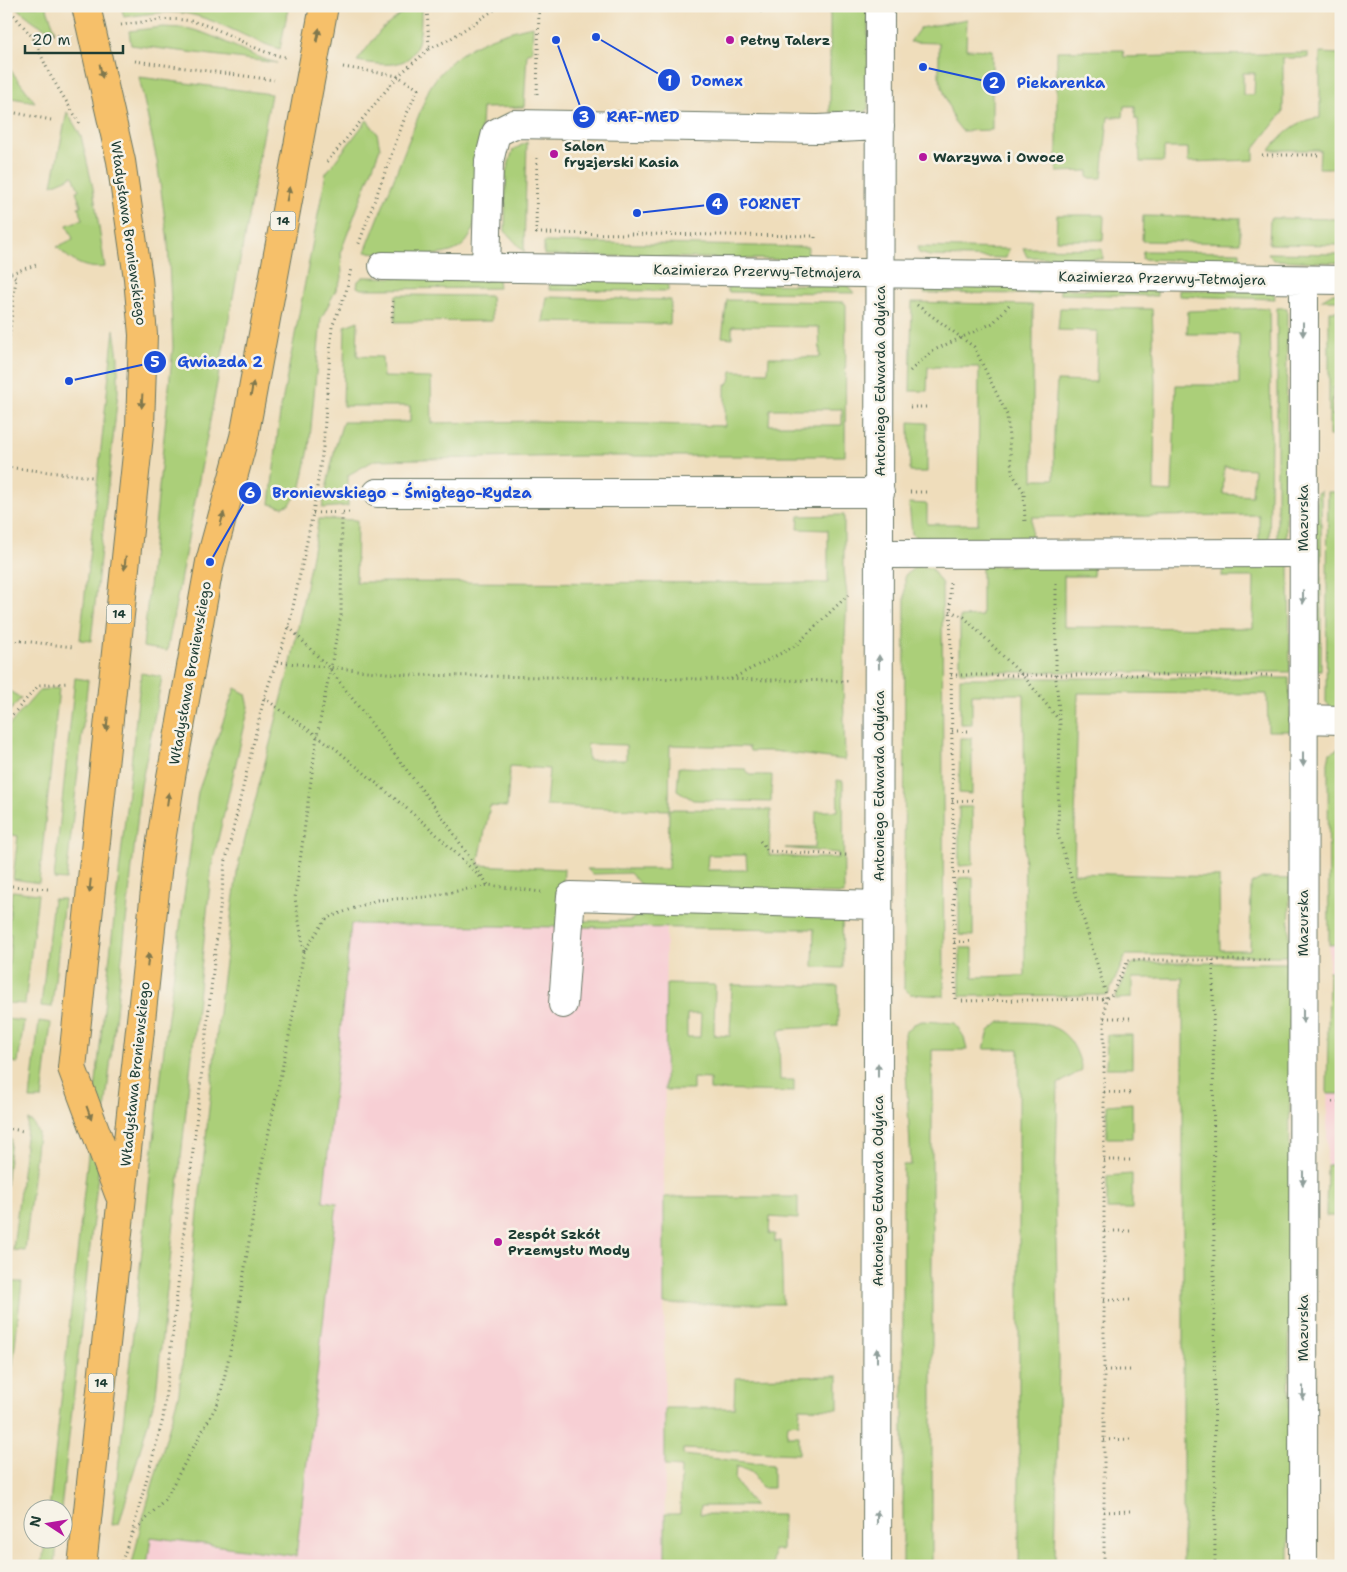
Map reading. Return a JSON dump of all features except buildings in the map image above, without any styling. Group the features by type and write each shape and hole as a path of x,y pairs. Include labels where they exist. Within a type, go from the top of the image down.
{"main road":[{"name":"Władysława Broniewskiego","path":"86,6 121,161 138,278 143,335 140,426 72,1068 121,1200"},
{"name":"Władysława Broniewskiego","path":"82,1566 159,854 210,562 244,437 324,6"}],"street":[{"name":"Antoniego Edwarda Odyńca","path":"877,1566 880,6"},
{"path":"486,268 489,161 496,133 514,124 818,129 880,126"},
{"name":"Kazimierza Przerwy-Tetmajera","path":"383,266 1341,280"},
{"name":"Mazurska","path":"1303,1566 1304,280"},
{"path":"377,493 880,493"},
{"path":"880,554 1303,553"},
{"path":"1303,719 1341,720"},
{"path":"563,1004 571,896 878,905"}],"path":[{"path":"428,6 429,50"},
{"path":"289,190 328,162 398,76 429,50 450,39 500,6"},
{"path":"760,12 766,6"},
{"path":"821,6 821,12"},
{"path":"6,9 13,14 34,39 57,88 78,122 85,128"},
{"path":"126,25 162,20 194,22 260,51 398,76 418,89 364,231"},
{"path":"34,39 58,36"},
{"path":"135,61 274,80"},
{"path":"6,111 51,120"},
{"path":"1262,155 1318,155"},
{"path":"536,233 815,236"},
{"path":"8,272 36,265"},
{"path":"120,1566 132,1534 163,1419 225,864 264,698 289,626 313,513 323,447 332,327 346,292 352,265"},
{"path":"6,365 16,278 8,272"},
{"path":"392,322 393,292"},
{"path":"912,302 974,347 1007,415 1012,473 1024,492 1026,554"},
{"path":"907,373 932,351 993,323 1012,303"},
{"path":"907,407 927,407"},
{"path":"6,466 92,477"},
{"path":"907,492 927,492"},
{"path":"132,1534 166,1499 220,1401 236,1325 258,1183 290,1032 304,951 295,898 300,848 311,787 317,736 326,700 329,668 341,615 342,512"},
{"path":"950,554 955,1000 1104,999 1111,996 1128,960 1303,960"},
{"path":"1057,554 1057,676 1060,720 1058,834 1106,994 1104,999 1104,1566"},
{"path":"730,680 795,646 851,591"},
{"path":"950,611 964,617 1022,675 1060,720"},
{"path":"289,626 329,668 444,819 488,885"},
{"path":"6,639 73,647"},
{"path":"277,662 406,675 850,681"},
{"path":"951,675 1303,676"},
{"path":"6,722 38,685 69,683"},
{"path":"264,698 338,750 430,829 488,885"},
{"path":"952,731 972,731"},
{"path":"952,801 973,800"},
{"path":"760,841 768,851 847,855"},
{"path":"953,873 973,872"},
{"path":"304,951 327,918 377,900 427,897 488,885 571,896"},
{"path":"12,886 48,889"},
{"path":"954,942 973,941"},
{"path":"1213,960 1215,1566"},
{"path":"1104,1018 1132,1018"},
{"path":"1104,1092 1132,1093"},
{"path":"6,1128 23,1131"},
{"path":"1104,1160 1132,1160"},
{"path":"1104,1231 1132,1231"},
{"path":"1104,1300 1132,1300"},
{"path":"1104,1370 1132,1370"},
{"path":"1104,1440 1131,1439"},
{"path":"1104,1512 1132,1511"}],"shaded area":[{"path":"1341,747 1341,1216 1326,1216 1329,971 1328,762 1330,753"},
{"name":"Zespół Szkół Przemysłu Mody","path":"351,924 666,928 664,1170 665,1566 147,1566 151,1537 296,1555 337,1204 323,1202"}],"green space":[{"path":"14,6 46,6 55,30 38,24"},
{"path":"121,6 226,9 286,6 288,9 280,49 197,16 170,12 124,17"},
{"path":"411,6 421,6 421,24 419,39 415,50 409,58 390,64 357,61 381,30"},
{"path":"830,6 868,6 868,109 865,113 830,112"},
{"path":"967,19 966,49 992,50 992,130 962,131 954,121 939,78 939,43 910,42 920,28"},
{"path":"533,26 532,52 527,53 524,107 482,108 476,218 466,242 459,248 440,254 414,255 365,252 429,89 438,75 461,54 474,46 502,34"},
{"path":"163,27 194,30 277,63 131,45 129,31"},
{"path":"1123,50 1124,57 1308,53 1308,58 1283,58 1283,112 1254,149 1254,160 1188,162 1188,148 1164,148 1164,162 1140,162 1138,119 1135,119 1135,106 1124,106 1123,117 1108,117 1102,178 1088,178 1088,171 1057,172 1057,51","holes":["1243,73 1255,73 1254,95 1243,95"]},
{"path":"1320,53 1341,54 1341,168 1319,168 1320,150 1270,150 1280,138 1298,124 1320,118"},
{"path":"6,64 35,102 6,97"},
{"path":"139,77 271,94 167,651 143,647 173,347 168,242 157,161"},
{"path":"67,112 81,136 93,188 105,267 84,266 67,256 57,247 73,239 67,225 83,219 78,207 81,206 76,191 79,190 73,176 52,185"},
{"path":"367,120 377,133 380,148 341,251 342,278 321,319 309,449 300,491 290,504 283,507 270,504 280,413 326,173"},
{"path":"527,142 525,253 505,231 506,172 513,150"},
{"path":"1057,215 1104,215 1103,240 1056,240"},
{"path":"1143,216 1240,218 1240,243 1142,241"},
{"path":"1270,218 1341,219 1341,245 1269,244"},
{"path":"544,242 808,247 807,260 544,255"},
{"path":"917,247 1009,249 1006,258 930,256 919,253"},
{"path":"1023,248 1102,249 1103,259 1027,257"},
{"path":"1143,251 1240,252 1240,262 1142,259"},
{"path":"1268,253 1341,254 1341,263 1273,260"},
{"path":"363,277 498,279 499,288 361,289 357,287 358,281"},
{"path":"550,280 668,281 668,291 549,290"},
{"path":"728,284 847,285 854,293 728,292"},
{"path":"925,286 1039,289 1039,294 924,293"},
{"path":"1060,289 1157,290 1157,296 1060,294"},
{"path":"1179,290 1268,291 1274,293 1275,299 1179,296"},
{"path":"1333,293 1341,293 1341,300 1321,300"},
{"path":"396,295 491,296 492,321 395,322"},
{"path":"547,297 671,300 670,324 543,322"},
{"path":"727,300 844,302 846,305 845,456 581,456 375,460 348,475 348,506 322,508 335,448 343,422 410,422 410,406 343,406 345,326 358,321 357,356 382,357 383,377 431,378 432,423 538,421 725,426 725,386 730,381 732,371 768,372 769,357 820,357 819,327 732,326 732,338 722,337","holes":["770,409 842,409 842,425 769,425"]},
{"path":"912,302 1032,305 1033,481 1036,479 1054,479 1057,381 1096,382 1097,331 1058,330 1060,308 1152,309 1155,383 1154,491 1172,492 1176,385 1239,385 1239,334 1187,334 1188,311 1269,308 1271,438 1269,546 1259,545 1259,515 1032,517 1031,547 929,547 912,534 909,503 927,504 927,524 978,524 979,367 928,367 927,391 910,391","holes":["1224,467 1254,469 1252,496 1223,494"]},
{"path":"1277,308 1287,308 1286,542 1277,542"},
{"path":"1329,311 1341,311 1341,388 1333,388 1332,415 1341,416 1341,436 1329,436"},
{"path":"114,329 118,358 118,393 91,641 80,640"},
{"path":"909,422 927,423 927,472 910,472"},
{"path":"1321,491 1321,670 1312,670 1317,493"},
{"path":"1328,492 1341,492 1341,712 1335,712 1326,702"},
{"path":"844,515 844,570 847,595 843,681 845,760 773,751 750,751 749,747 670,745 669,809 771,810 769,855 838,858 838,853 785,848 815,848 816,811 838,811 837,780 843,781 844,894 643,888 630,873 592,874 587,869 668,869 669,810 546,806 549,769 510,766 507,807 490,806 478,865 564,869 561,927 351,924 323,1201 337,1203 296,1556 151,1537 147,1566 132,1565 141,1525 179,1393 222,985 238,866 291,663 319,519 357,520 356,582 828,583 828,530 798,529 799,516","holes":["587,744 626,745 626,760 588,760","708,855 746,855 747,870 707,870"]},
{"path":"1223,561 1289,562 1290,672 960,672 960,617 982,616 982,567 1094,562 1093,576 1064,576 1064,627 1253,628 1254,577 1222,577"},
{"path":"917,566 931,568 942,584 944,996 910,994 904,988 905,575"},
{"path":"141,673 162,677 141,786 62,1500 50,1500"},
{"path":"75,678 88,680 66,880 54,879"},
{"path":"960,678 1289,678 1291,731 1268,731 1267,694 1078,693 1074,873 1219,877 1220,950 1250,950 1251,884 1262,878 1290,879 1289,956 1126,955 1108,995 960,996 960,948 973,948 973,977 1025,976 1024,694 972,694 972,724 960,724"},
{"path":"59,688 39,883 13,879 18,836 6,834 6,729 40,690"},
{"path":"235,688 246,694 249,707 212,865 156,1394 119,1524 112,1525 165,1039 198,792"},
{"path":"6,689 21,698 6,715"},
{"path":"960,738 972,738 972,794 959,793"},
{"path":"1341,747 1341,944 1329,945 1328,762 1330,753"},
{"path":"679,767 746,769 749,775 772,775 771,802 693,800 677,790"},
{"path":"959,807 972,807 973,865 959,866"},
{"path":"973,877 973,936 959,935 959,878"},
{"path":"12,891 38,894 25,1004 6,1003 11,934 8,934"},
{"path":"53,899 64,899 52,1007 41,1006"},
{"path":"649,907 842,912 843,968 813,967 814,929 578,927 582,921 630,921"},
{"path":"1134,963 1290,963 1289,1566 1183,1566 1183,978 1132,978 1132,998 1115,999 1130,966"},
{"path":"1329,971 1341,971 1341,1094 1327,1094"},
{"path":"666,984 715,985 714,1035 730,1036 732,985 838,986 838,1026 784,1029 779,1031 780,1080 794,1080 794,1092 710,1090 710,1079 693,1078 693,1090 665,1090","holes":["687,1014 701,1014 700,1037 687,1037"]},
{"path":"6,1019 24,1021 18,1063 6,1061"},
{"path":"39,1021 51,1023 42,1099 30,1099"},
{"path":"922,1021 955,1023 964,1037 967,1050 932,1050 932,1566 903,1566 903,1165 911,1165 904,1033 914,1024"},
{"path":"1000,1022 1029,1022 1053,1027 1071,1041 1082,1070 1058,1084 1055,1200 1059,1359 1055,1566 1019,1566 1019,1049 984,1049 989,1031"},
{"path":"1107,1035 1132,1035 1132,1068 1106,1068"},
{"path":"1132,1103 1132,1138 1107,1138 1107,1105"},
{"path":"28,1120 33,1123 38,1133 25,1251 13,1250"},
{"path":"6,1138 11,1139 6,1186"},
{"path":"1327,1165 1341,1165 1341,1216 1326,1216"},
{"path":"1132,1174 1132,1209 1107,1209 1107,1176"},
{"path":"664,1197 798,1197 798,1219 770,1217 769,1234 775,1234 775,1242 781,1241 783,1304 664,1304"},
{"path":"11,1282 22,1282 6,1427 6,1326"},
{"path":"838,1376 838,1409 800,1408 799,1423 788,1424 787,1436 799,1436 799,1454 683,1449 683,1455 773,1465 773,1488 761,1488 753,1473 736,1466 735,1480 754,1506 701,1506 700,1514 783,1515 782,1550 773,1550 773,1566 665,1566 665,1514 680,1514 681,1467 665,1466 665,1408 734,1408 735,1378"},
{"path":"44,1550 56,1550 55,1566 42,1566"}],"place":[{"name":"Domex","path":"596,37"},
{"name":"RAF-MED","path":"556,40"},
{"name":"Pełny Talerz","path":"730,40"},
{"name":"Piekarenka","path":"923,67"},
{"name":"Salon fryzjerski Kasia","path":"554,154"},
{"name":"Warzywa i Owoce","path":"923,157"},
{"name":"FORNET","path":"637,213"},
{"name":"Gwiazda 2","path":"69,381"},
{"name":"Broniewskiego - Śmigłego-Rydza","path":"210,562"},
{"name":"Zespół Szkół Przemysłu Mody","path":"498,1242"}]}
